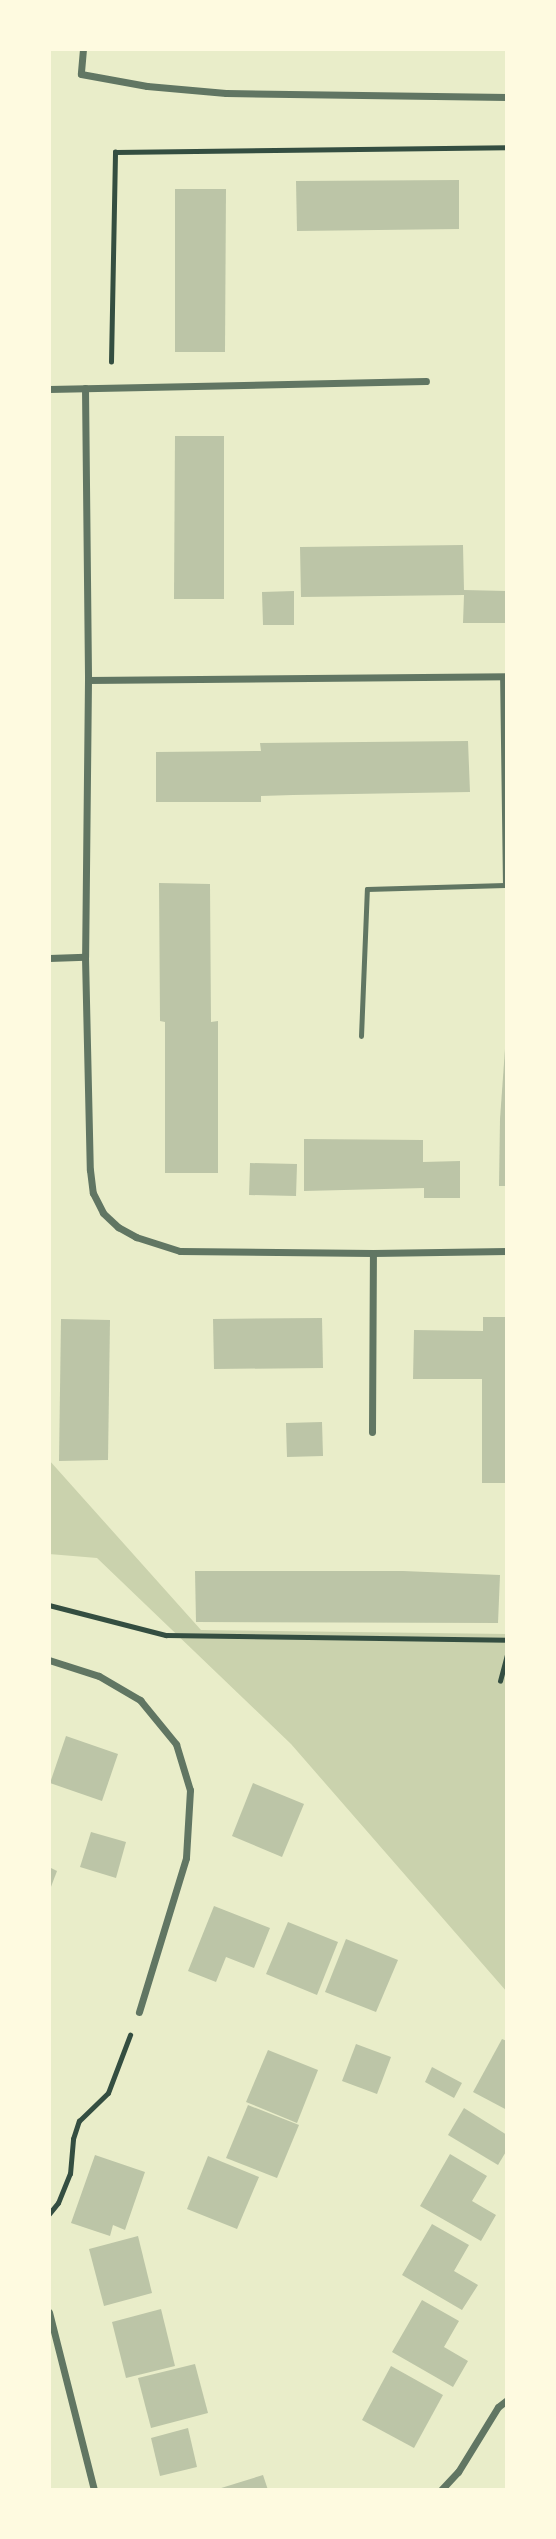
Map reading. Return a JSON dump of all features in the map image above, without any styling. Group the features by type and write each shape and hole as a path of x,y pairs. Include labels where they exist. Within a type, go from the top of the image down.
{"street":[{"path":"83,49 81,74 147,86 280,95 507,97"},
{"path":"49,389 426,381"},
{"path":"85,388 88,680 85,957 90,1170 93,1193 103,1213 136,1237 180,1251 507,1251"},
{"path":"88,680 504,676"},
{"path":"49,958 85,957"},
{"path":"372,1432 373,1253"},
{"path":"49,1660 99,1676 140,1700 176,1744 190,1790 186,1858 139,2012"},
{"path":"49,2312 94,2490"},
{"path":"441,2490 458,2472 498,2407 507,2400"}],"lane":[{"path":"361,1036 366,889 506,885 504,676"}],"path":[{"path":"111,388 115,152 507,147"},
{"path":"49,1605 166,1635 507,1640"},
{"path":"500,1681 507,1656"},
{"path":"49,2214 58,2203 70,2174 73,2139 79,2121 108,2093 139,2012"}],"green space":[{"path":"49,1460 201,1630 507,1634 507,1992 291,1744 97,1558 49,1554"}],"building":[{"path":"459,180 459,229 297,231 296,181"},
{"path":"175,189 226,189 225,352 175,352"},
{"path":"175,436 224,436 224,599 174,599"},
{"path":"463,545 464,590 507,591 507,623 463,623 464,595 301,597 300,547"},
{"path":"294,591 294,625 263,625 262,592"},
{"path":"468,741 470,792 261,796 261,802 156,802 156,752 261,751 260,743"},
{"path":"159,883 210,884 211,1022 218,1021 218,1173 165,1173 165,1022 160,1021"},
{"path":"505,1049 507,1186 499,1186 500,1119"},
{"path":"304,1139 423,1140 423,1162 460,1161 460,1198 424,1198 424,1188 304,1191"},
{"path":"250,1163 297,1164 296,1196 249,1195"},
{"path":"483,1317 507,1317 507,1483 482,1483 482,1379 413,1379 414,1330 483,1331"},
{"path":"322,1318 323,1368 214,1369 213,1319"},
{"path":"61,1319 110,1320 108,1460 59,1461"},
{"path":"322,1422 323,1456 287,1457 286,1423"},
{"path":"195,1571 403,1571 500,1575 498,1623 196,1622"},
{"path":"66,1736 118,1754 102,1801 50,1783"},
{"path":"253,1783 304,1804 282,1857 232,1836"},
{"path":"91,1832 126,1842 116,1878 80,1867"},
{"path":"49,1867 57,1871 49,1892"},
{"path":"214,1906 270,1928 254,1968 226,1957 216,1982 188,1971"},
{"path":"288,1922 338,1942 317,1995 266,1974"},
{"path":"346,1939 398,1960 376,2012 325,1992"},
{"path":"502,2039 507,2041 507,2110 473,2092"},
{"path":"356,2044 391,2057 377,2094 342,2081"},
{"path":"268,2050 318,2070 297,2123 246,2102"},
{"path":"432,2067 462,2083 454,2098 425,2082"},
{"path":"248,2105 299,2125 277,2178 226,2158"},
{"path":"464,2108 507,2135 507,2150 498,2165 448,2135"},
{"path":"450,2154 487,2176 472,2201 496,2215 481,2241 420,2206"},
{"path":"95,2155 145,2172 125,2230 113,2225 110,2236 71,2223"},
{"path":"208,2156 259,2177 237,2229 187,2209"},
{"path":"432,2224 469,2245 454,2271 478,2285 462,2310 402,2275"},
{"path":"138,2236 152,2293 104,2306 89,2249"},
{"path":"422,2300 459,2321 444,2347 468,2361 453,2387 392,2352"},
{"path":"161,2309 175,2366 126,2378 112,2322"},
{"path":"195,2364 208,2413 151,2428 138,2378"},
{"path":"391,2366 443,2395 414,2448 362,2420"},
{"path":"188,2428 197,2467 160,2476 151,2438"},
{"path":"263,2475 268,2490 218,2490 218,2489"}]}
